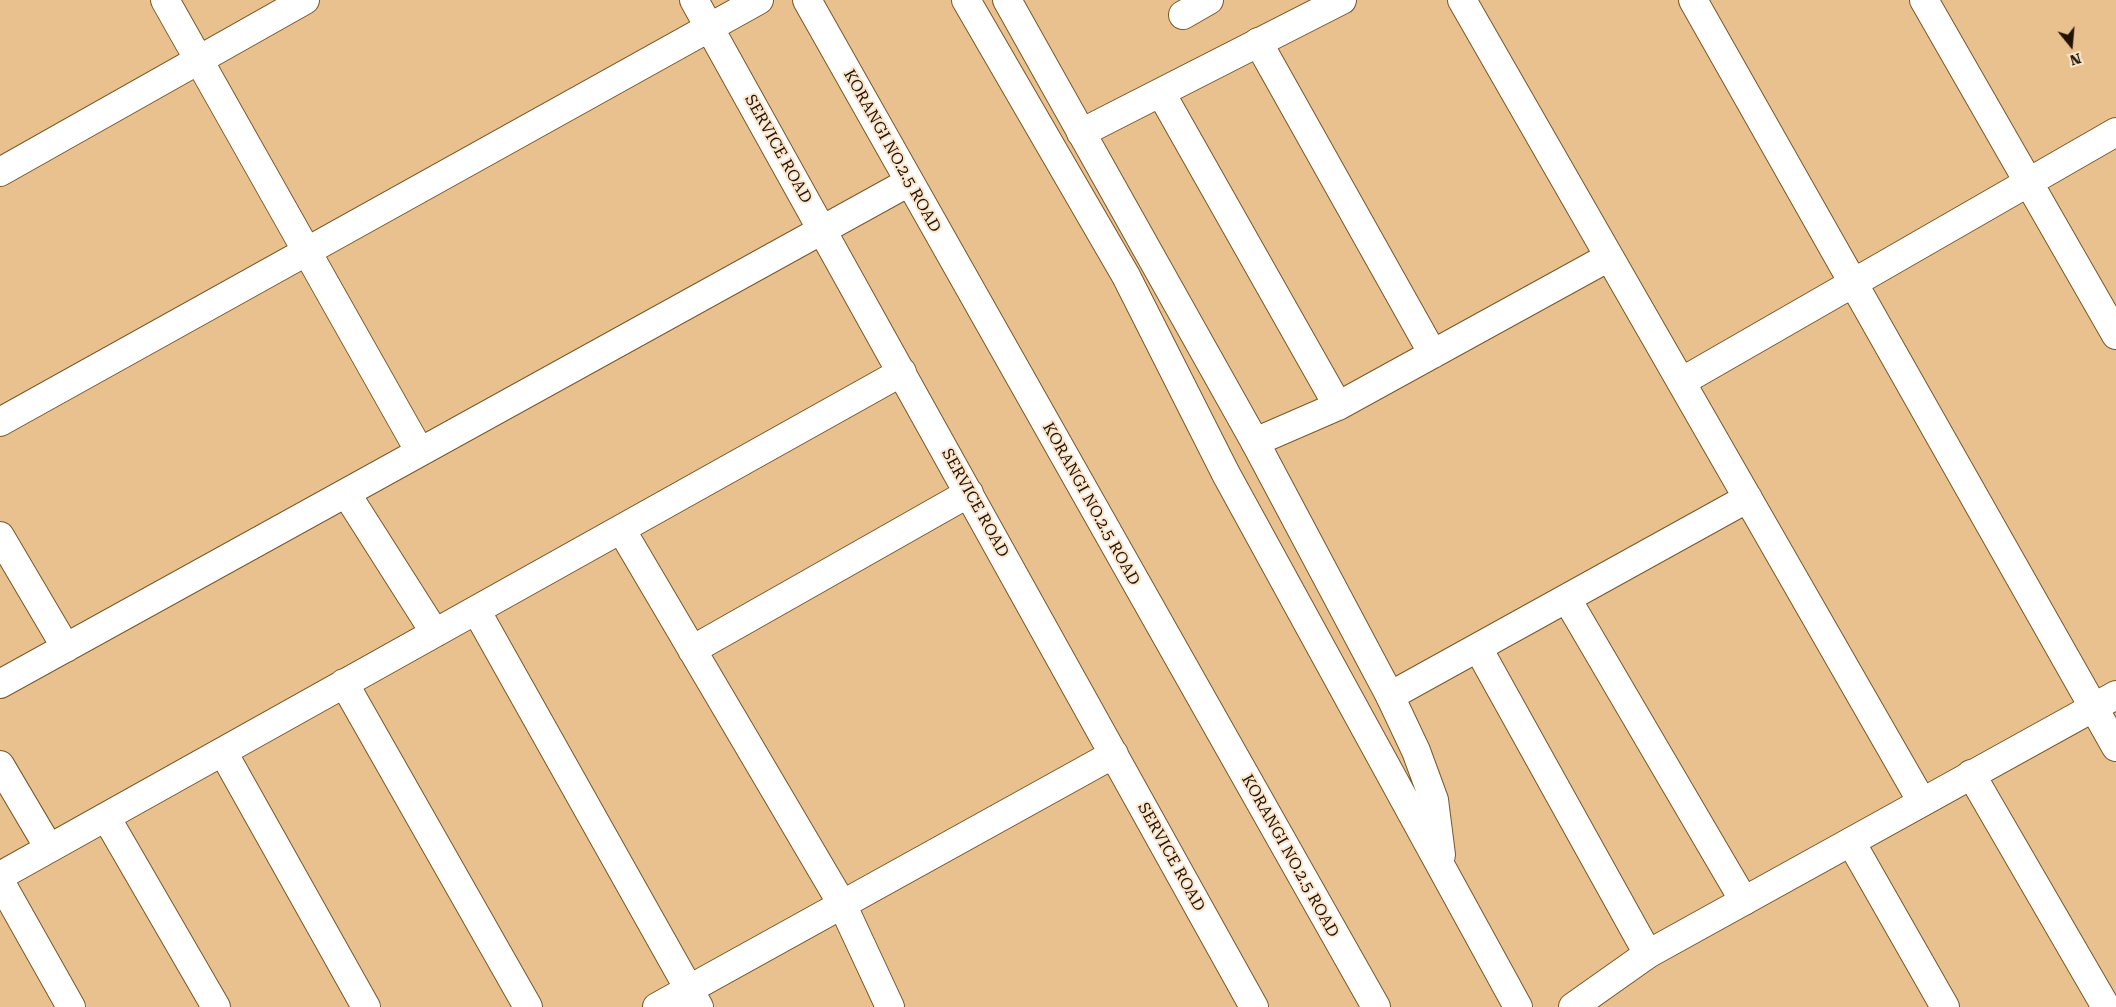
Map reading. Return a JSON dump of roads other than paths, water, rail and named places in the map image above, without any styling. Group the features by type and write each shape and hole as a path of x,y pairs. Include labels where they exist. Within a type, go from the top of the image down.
{"street":[{"path":"165,0 420,452"},
{"path":"0,172 305,0"},
{"name":"SERVICE ROAD","path":"694,0 1254,1007"},
{"path":"0,422 759,0"},
{"name":"KORANGI NO.2.5 ROAD","path":"806,0 1376,1007"},
{"path":"966,0 1126,276 1226,474 1518,1007"},
{"path":"1007,0 1255,442 1390,696 1416,751 1434,800 1443,871"},
{"path":"1183,15 1209,0"},
{"path":"1081,133 1342,0"},
{"path":"1462,0 1922,802"},
{"path":"1692,0 1853,283 2104,701 2116,747"},
{"path":"1924,0 2116,335"},
{"path":"1258,42 1433,354"},
{"path":"1161,93 1338,406"},
{"path":"1681,382 2116,132"},
{"path":"0,684 909,182"},
{"path":"1255,442 1338,406 1609,257"},
{"path":"0,876 902,372"},
{"path":"346,493 435,633"},
{"path":"692,650 969,494"},
{"path":"1390,696 1748,498"},
{"path":"621,529 842,904 890,1007"},
{"path":"0,536 66,648"},
{"path":"1567,598 1744,901"},
{"path":"476,610 694,998"},
{"path":"1478,648 1648,954"},
{"path":"344,683 528,1007"},
{"path":"1574,1007 1648,954 2104,701"},
{"path":"223,752 366,1007"},
{"path":"657,1007 694,998 842,904 1114,754"},
{"path":"0,765 49,848"},
{"path":"1971,774 2106,1007"},
{"path":"106,817 216,1007"},
{"path":"1851,842 1945,1007"},
{"path":"0,880 60,1003"}]}
